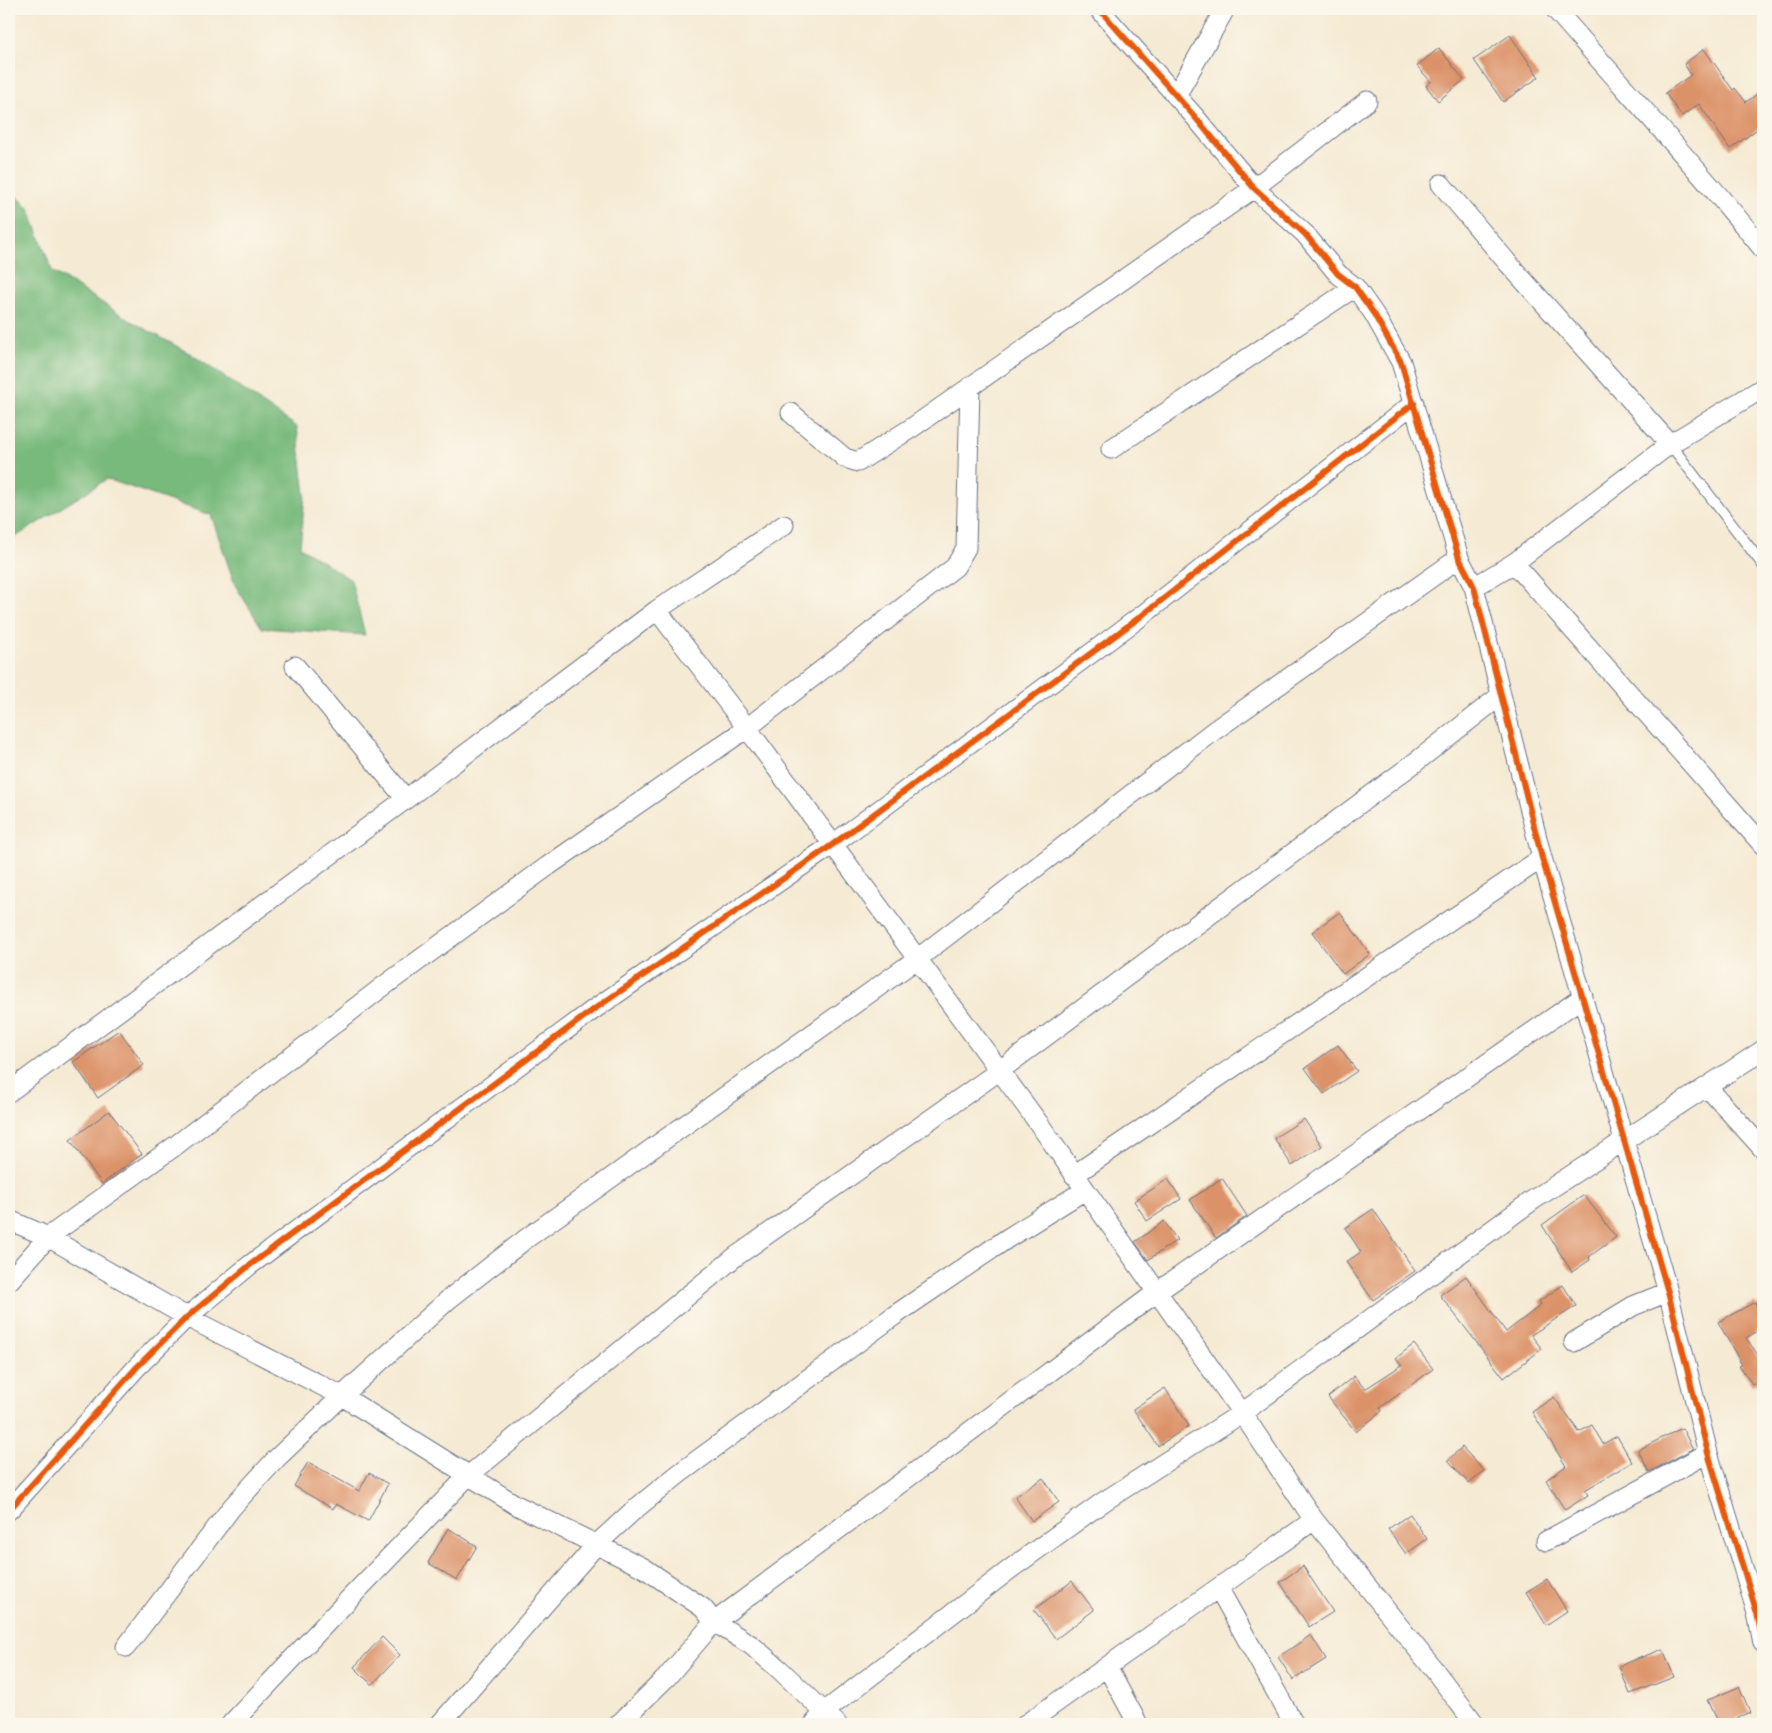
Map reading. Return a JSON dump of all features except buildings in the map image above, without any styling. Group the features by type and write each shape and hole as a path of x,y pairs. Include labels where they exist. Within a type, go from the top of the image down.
{"street":[{"path":"1099,9 1254,188 1305,234 1338,274 1355,287 1374,314 1401,362 1459,558 1474,588 1542,858 1668,1292 1708,1453 1757,1613 1763,1642"},
{"path":"1176,96 1225,9"},
{"path":"1555,9 1618,82 1690,160 1763,249"},
{"path":"792,413 845,458 858,462 970,387 1254,188 1367,101"},
{"path":"1441,184 1507,262 1670,444"},
{"path":"1111,449 1355,287"},
{"path":"9,1281 48,1237 175,1146 381,988 548,866 748,728 955,567 966,548 970,387"},
{"path":"1474,588 1514,563 1670,444 1763,388"},
{"path":"9,1510 136,1367 187,1316 258,1259 508,1072 601,1005 832,845 1140,617 1414,403"},
{"path":"9,1092 406,799 657,610 784,525"},
{"path":"126,1647 232,1507 276,1460 342,1396 449,1299 527,1238 916,959 1215,730 1459,558"},
{"path":"1514,563 1763,845"},
{"path":"657,610 748,728 1085,1190 1242,1413 1314,1520 1430,1664 1475,1724"},
{"path":"294,666 406,799"},
{"path":"231,1724 468,1476 734,1257 999,1071 1417,761 1500,696"},
{"path":"1074,1175 1542,858"},
{"path":"619,1724 666,1677 714,1622 1157,1292 1583,997"},
{"path":"9,1220 48,1237 187,1316 342,1396 516,1505 644,1568 703,1608 714,1622 758,1651 825,1720 1013,1567 1103,1502 1242,1413 1533,1200 1589,1163 1624,1143 1763,1050"},
{"path":"1708,1088 1763,1149"},
{"path":"440,1724 596,1545 634,1510 680,1473 895,1316 1008,1238 1085,1190"},
{"path":"1574,1342 1633,1306 1668,1292"},
{"path":"1546,1541 1708,1453"},
{"path":"1026,1724 1314,1520"},
{"path":"1219,1589 1294,1724"},
{"path":"1107,1667 1138,1724"}],"lane":[{"path":"1670,444 1763,565"}],"green space":[{"path":"9,188 29,208 52,271 131,321 191,354 297,427 305,495 300,547 351,580 365,635 262,628 235,585 211,515 107,479 14,538 9,556"}],"cycle path":[{"path":"1099,9 1195,117 1254,188 1305,234 1338,274 1355,287 1374,314 1401,362 1459,558 1474,587 1542,858 1668,1292 1708,1453 1757,1613 1763,1643"},
{"path":"9,1510 137,1367 187,1317 250,1265 593,1010 832,845 1140,617 1414,403"}]}
